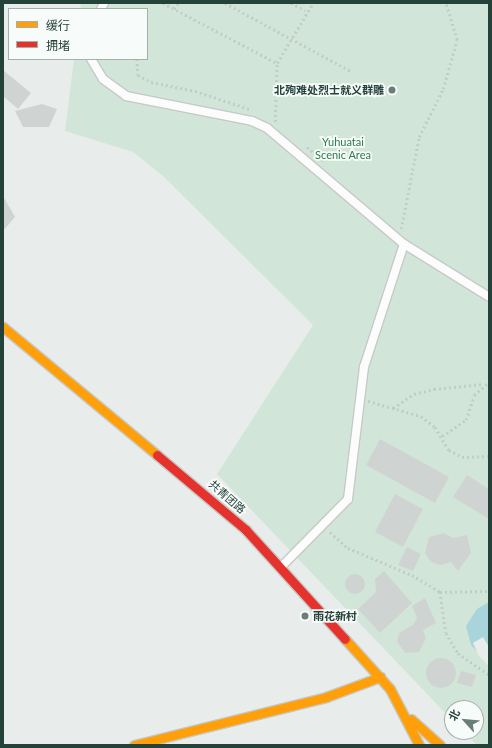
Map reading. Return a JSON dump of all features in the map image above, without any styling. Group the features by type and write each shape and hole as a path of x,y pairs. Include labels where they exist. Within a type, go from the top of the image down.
{"street":[{"name":"共青团路","path":"3,327 193,483 282,566 380,677 406,715 420,745"},
{"path":"134,745 326,697 380,677"},
{"name":"共青团路","path":"406,715 440,745"}],"lane":[{"path":"92,60 102,79 126,96 252,121 277,135 401,241 489,297"},
{"path":"282,566 348,499 364,367 401,241"}],"path":[{"path":"163,3 277,63"},
{"path":"174,9 178,3"},
{"path":"225,3 351,70"},
{"path":"292,3 305,10"},
{"path":"277,135 277,63 305,10 313,3"},
{"path":"401,241 419,137 443,89 457,40 446,3"},
{"path":"392,408 414,394 434,389 483,384 489,382"},
{"path":"442,436 466,420 474,395 483,384"},
{"path":"361,397 421,416 442,436 449,450 462,457 489,456"},
{"path":"322,524 348,548 412,575 440,592 489,591"},
{"path":"440,592 446,633 458,653 489,675"}],"green space":[{"name":"Yuhuatai Scenic Area","path":"81,3 489,3 489,745 477,745 472,740 484,740 484,700 444,700 444,712 217,474 313,325 163,176 133,152 65,131 74,60 148,60 148,8 80,8"}],"water":[{"path":"489,602 489,664 471,645 466,626 477,609"}],"pier":[{"path":"483,637 489,647 489,666 479,656 473,643"}],"building":[{"path":"3,70 31,93 18,109 3,96"},
{"path":"42,104 57,109 49,127 23,127 15,111"},
{"path":"3,196 15,217 3,231"},
{"path":"380,439 449,477 435,503 366,465"},
{"path":"467,475 489,489 489,519 453,497"},
{"path":"395,494 423,509 403,547 375,532"},
{"path":"444,533 453,538 467,535 471,553 458,571 451,562 441,565 431,562 425,553 429,537"},
{"path":"407,547 421,554 413,571 398,565"},
{"path":"384,571 412,603 380,633 358,609 376,592 375,579"},
{"path":"351,574 359,574 365,580 365,588 359,594 351,594 345,588 345,580"},
{"path":"425,598 436,623 423,630 426,638 419,652 405,653 397,641 399,633 413,625 417,618 412,606"},
{"path":"441,658 452,662 456,673 452,684 441,688 430,684 426,673 430,662"},
{"path":"461,671 476,675 472,687 457,683"}],"traffic: slow":[{"path":"3,327 157,455"},
{"path":"345,639 390,689 419,745"},
{"path":"134,745 326,697 380,677"},
{"path":"411,719 440,745"}],"traffic: jam":[{"path":"157,455 246,530 345,639"}],"place":[{"name":"北殉难处烈士就义群雕","path":"392,90"},
{"name":"雨花新村","path":"305,616"}]}
